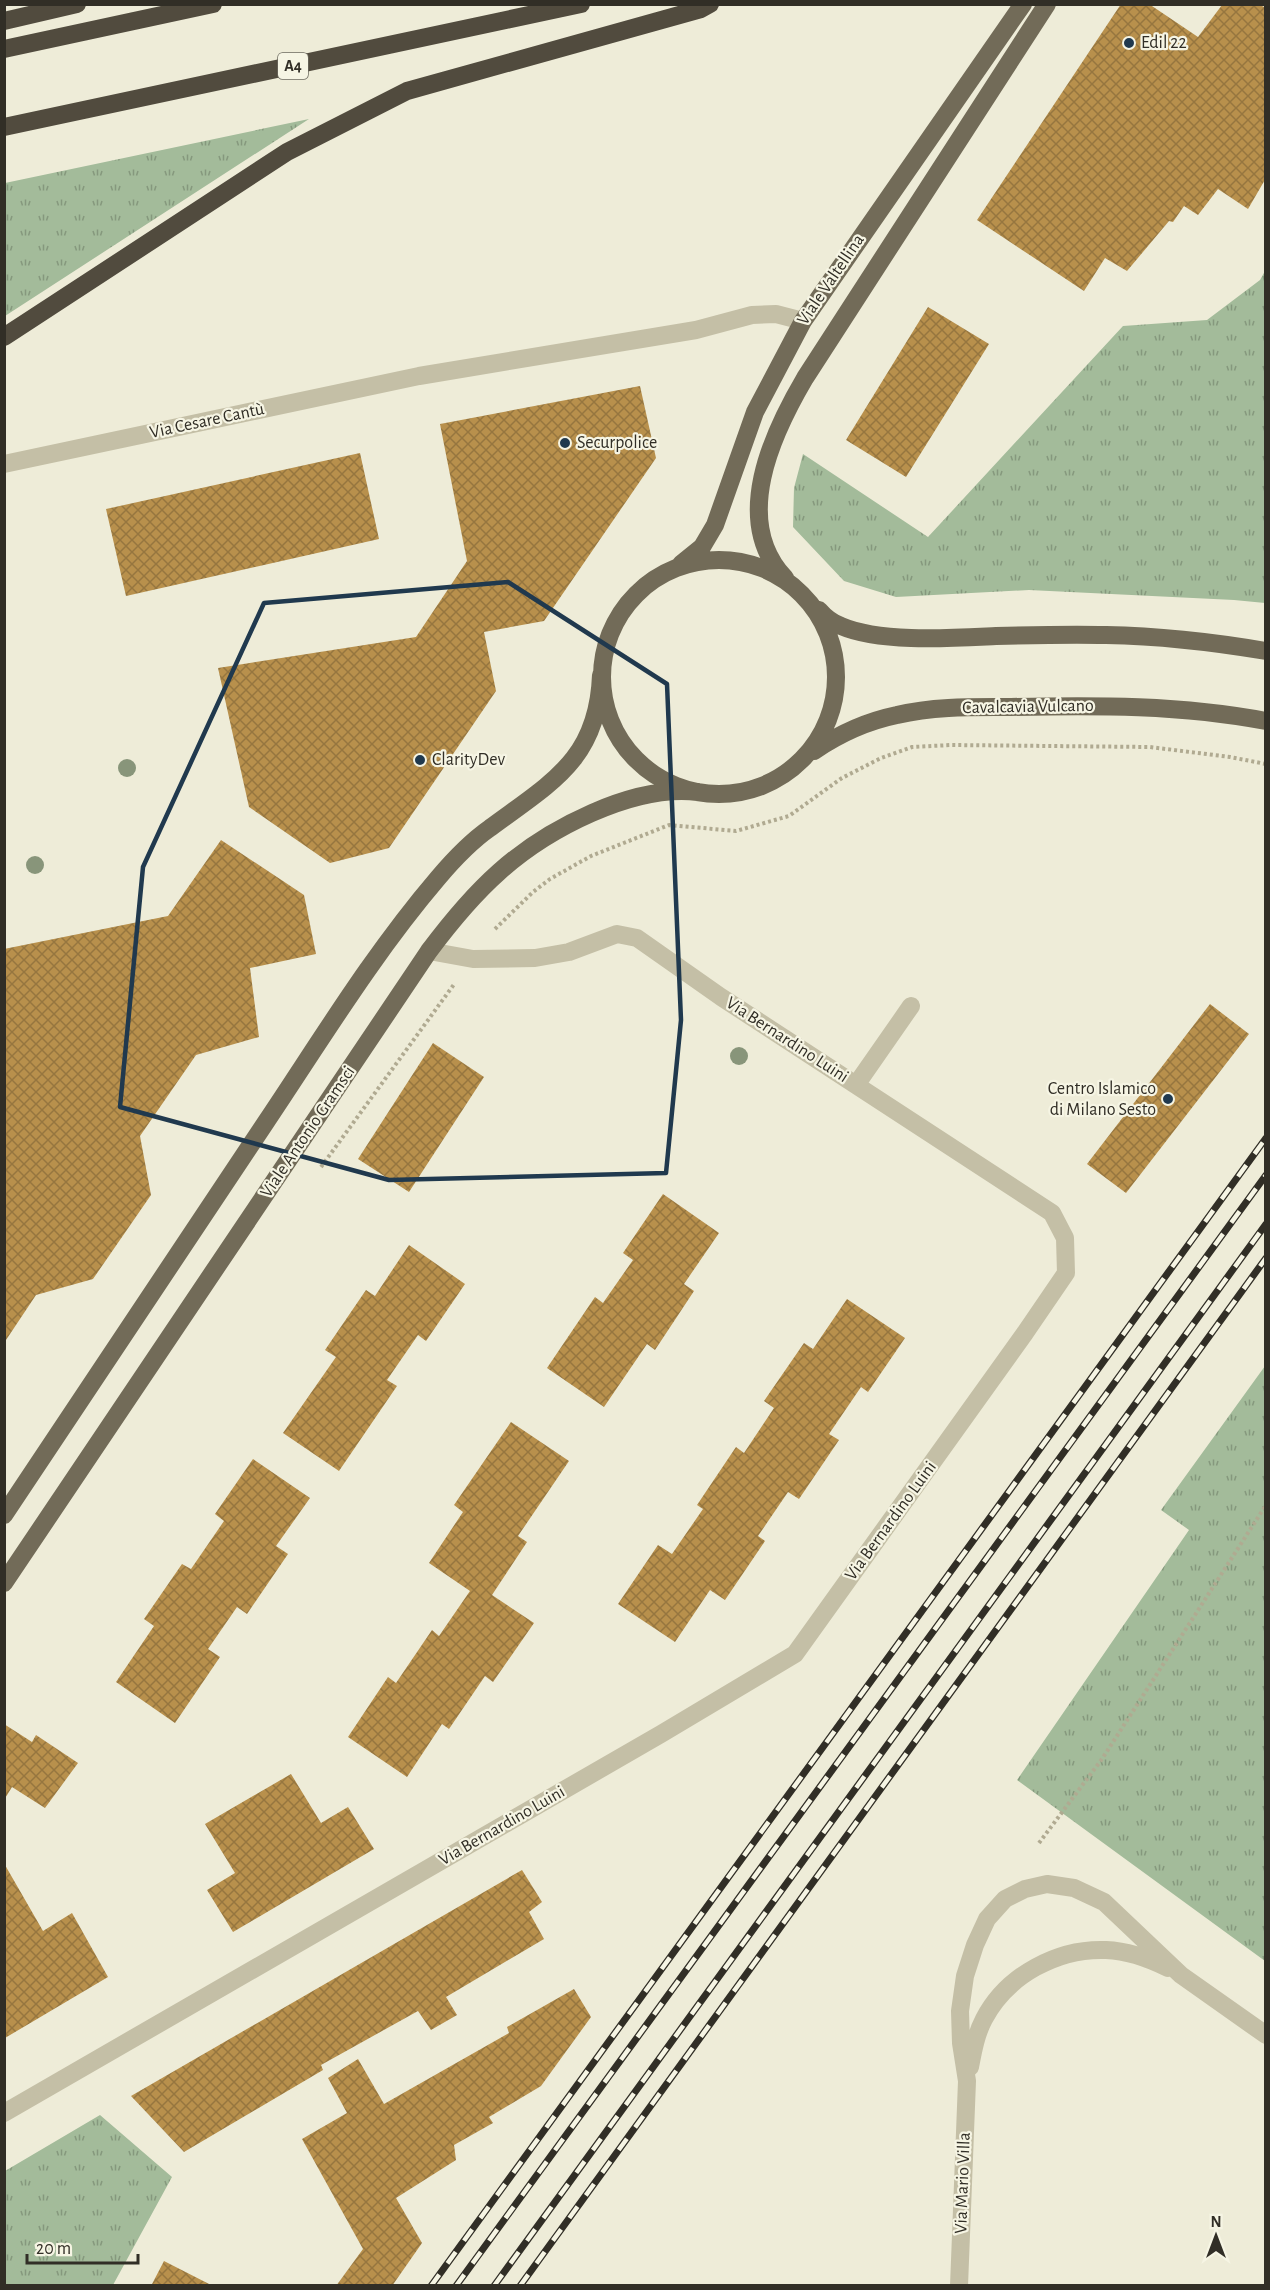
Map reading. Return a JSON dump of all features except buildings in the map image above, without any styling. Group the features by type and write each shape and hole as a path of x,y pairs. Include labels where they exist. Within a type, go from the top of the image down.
{"highway":[{"path":"4,21 77,4"},
{"path":"4,49 213,4"},
{"name":"A4","path":"4,127 580,4"},
{"path":"4,337 287,152 407,91 701,9 710,4"}],"main road":[{"name":"Viale Valtellina","path":"672,570 698,550 709,537 755,412 803,321 1023,4"},
{"name":"Viale Valtellina","path":"793,586 780,572 768,552 760,515 759,500 764,467 778,428 805,378 1047,4"},
{"path":"4,1515 368,970 454,860 491,827 544,789 582,747 597,714 608,640 621,613 645,586 672,570 699,562 730,560 763,568 793,586 839,626 855,630 934,638 1028,635 1143,636 1196,640 1266,651"},
{"path":"602,675 607,713 615,732 628,752 643,766 662,780 698,792 725,794 754,789 780,778 801,761 818,741 833,707 837,680 836,659 831,640 808,600"},
{"name":"Cavalcavia Vulcano","path":"801,761 849,731 896,715 920,711 968,707 1106,706 1184,710 1266,721"},
{"name":"Viale Antonio Gramsci","path":"4,1583 429,951 484,886 542,840 581,819 628,800 662,792 698,792"}],"street":[{"name":"Via Cesare Cantù","path":"4,464 410,378 696,330 752,315 776,314 803,321"},
{"name":"Via Bernardino Luini","path":"4,2113 661,1734 795,1654 1025,1334 1066,1273 1065,1238 1052,1213 721,997 637,938 617,934 553,956 473,959 429,951"},
{"path":"856,1085 911,1006"},
{"name":"Via Mario Villa","path":"959,2286 966,2081 960,2011 965,1976 975,1945 987,1919 1005,1899 1025,1889 1047,1884 1074,1888 1104,1902 1181,1975 1266,2035"},
{"name":"Via Mario Villa","path":"966,2081 983,2019 997,1998 1015,1981 1059,1956 1106,1950 1129,1953 1149,1959 1181,1975"}],"path":[{"path":"320,1169 495,930 533,892 550,879 591,856 669,825 736,831 789,816 842,778 881,758 912,747 951,745 1150,747 1266,764"},
{"path":"1039,1843 1102,1760 1266,1505"}],"highlighted area":[{"path":"508,582 667,684 681,1020 666,1173 389,1180 120,1107 143,867 264,603"}],"green space":[{"path":"309,119 5,316 5,183"},
{"path":"1265,271 1265,603 1029,590 896,597 844,581 793,527 794,488 803,454 928,537 1123,326 1207,320 1260,280"},
{"path":"1265,1366 1265,1961 1017,1780 1189,1530 1161,1510"},
{"path":"100,2115 172,2177 113,2285 5,2285 5,2171"}],"railway":[{"path":"431,2286 1266,1138"},
{"path":"456,2286 1266,1175"},
{"path":"494,2286 1266,1224"},
{"path":"520,2286 1266,1258"}],"place":[{"name":"Edil 22","path":"1129,43"},
{"name":"Securpolice","path":"565,443"},
{"name":"ClarityDev","path":"420,760"},
{"name":"Centro Islamico di Milano Sesto","path":"1168,1099"}]}
